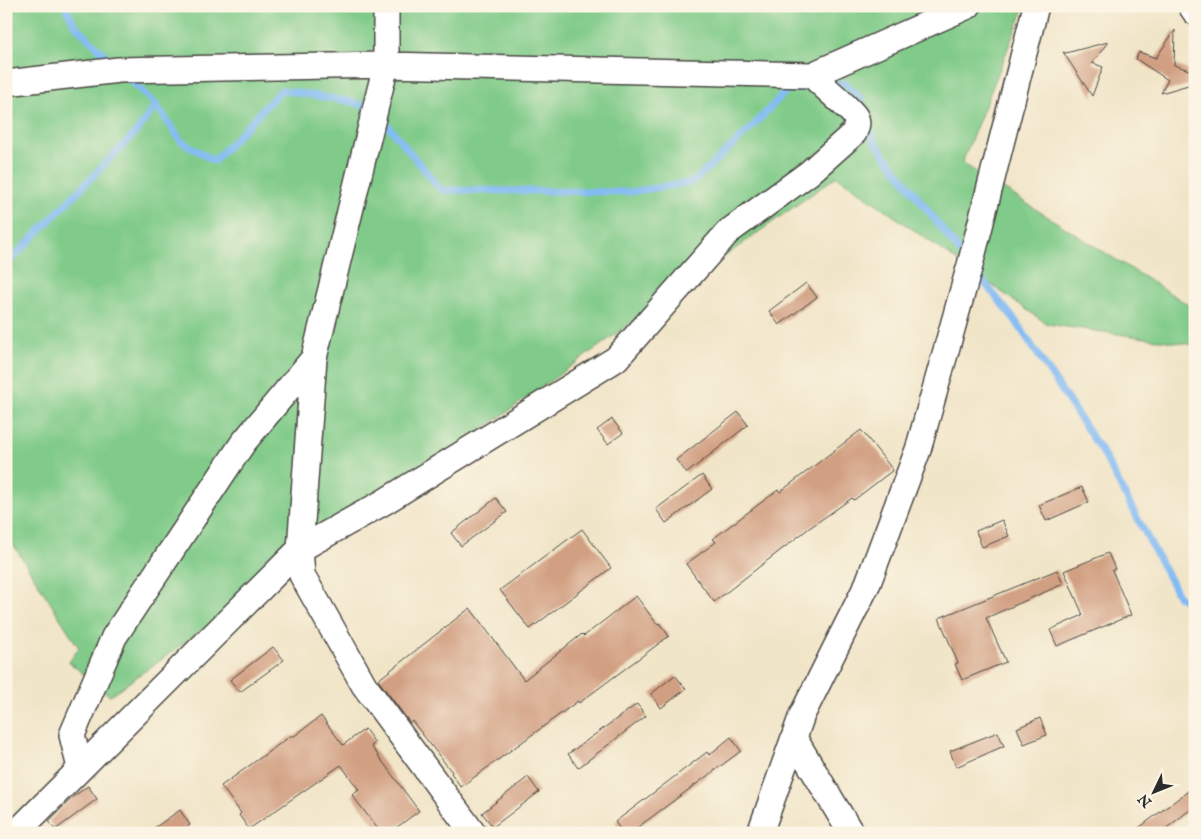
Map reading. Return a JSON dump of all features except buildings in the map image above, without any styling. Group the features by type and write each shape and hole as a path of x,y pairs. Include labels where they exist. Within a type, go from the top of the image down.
{"street":[{"path":"386,6 386,65 314,358 300,549 302,575 364,685 473,833"},
{"path":"6,83 120,70 386,65 812,75 968,6"},
{"path":"760,833 802,715 868,583 918,450 970,265 1036,6"},
{"path":"1191,6 1195,12"},
{"path":"16,833 300,549 384,502 616,359 728,232 809,173 854,134 858,125 856,116 812,75"},
{"path":"80,768 72,735 114,637 243,443 314,358"},
{"path":"794,738 850,833"}],"green space":[{"path":"6,6 1025,6 962,163 1195,309 1195,345 1047,324 837,176 110,696 69,662 79,648 6,533"}],"waterway":[{"path":"65,6 75,25 114,64"},
{"path":"6,265 138,130 156,105 127,77"},
{"path":"831,85 845,83 860,98 874,141 966,260"},
{"path":"380,116 441,190 630,192 693,182 750,129 788,89 815,87"},
{"path":"156,105 181,141 214,161 281,90 353,102 370,108"},
{"path":"974,270 1015,320 1104,455 1179,597 1195,606"}]}
